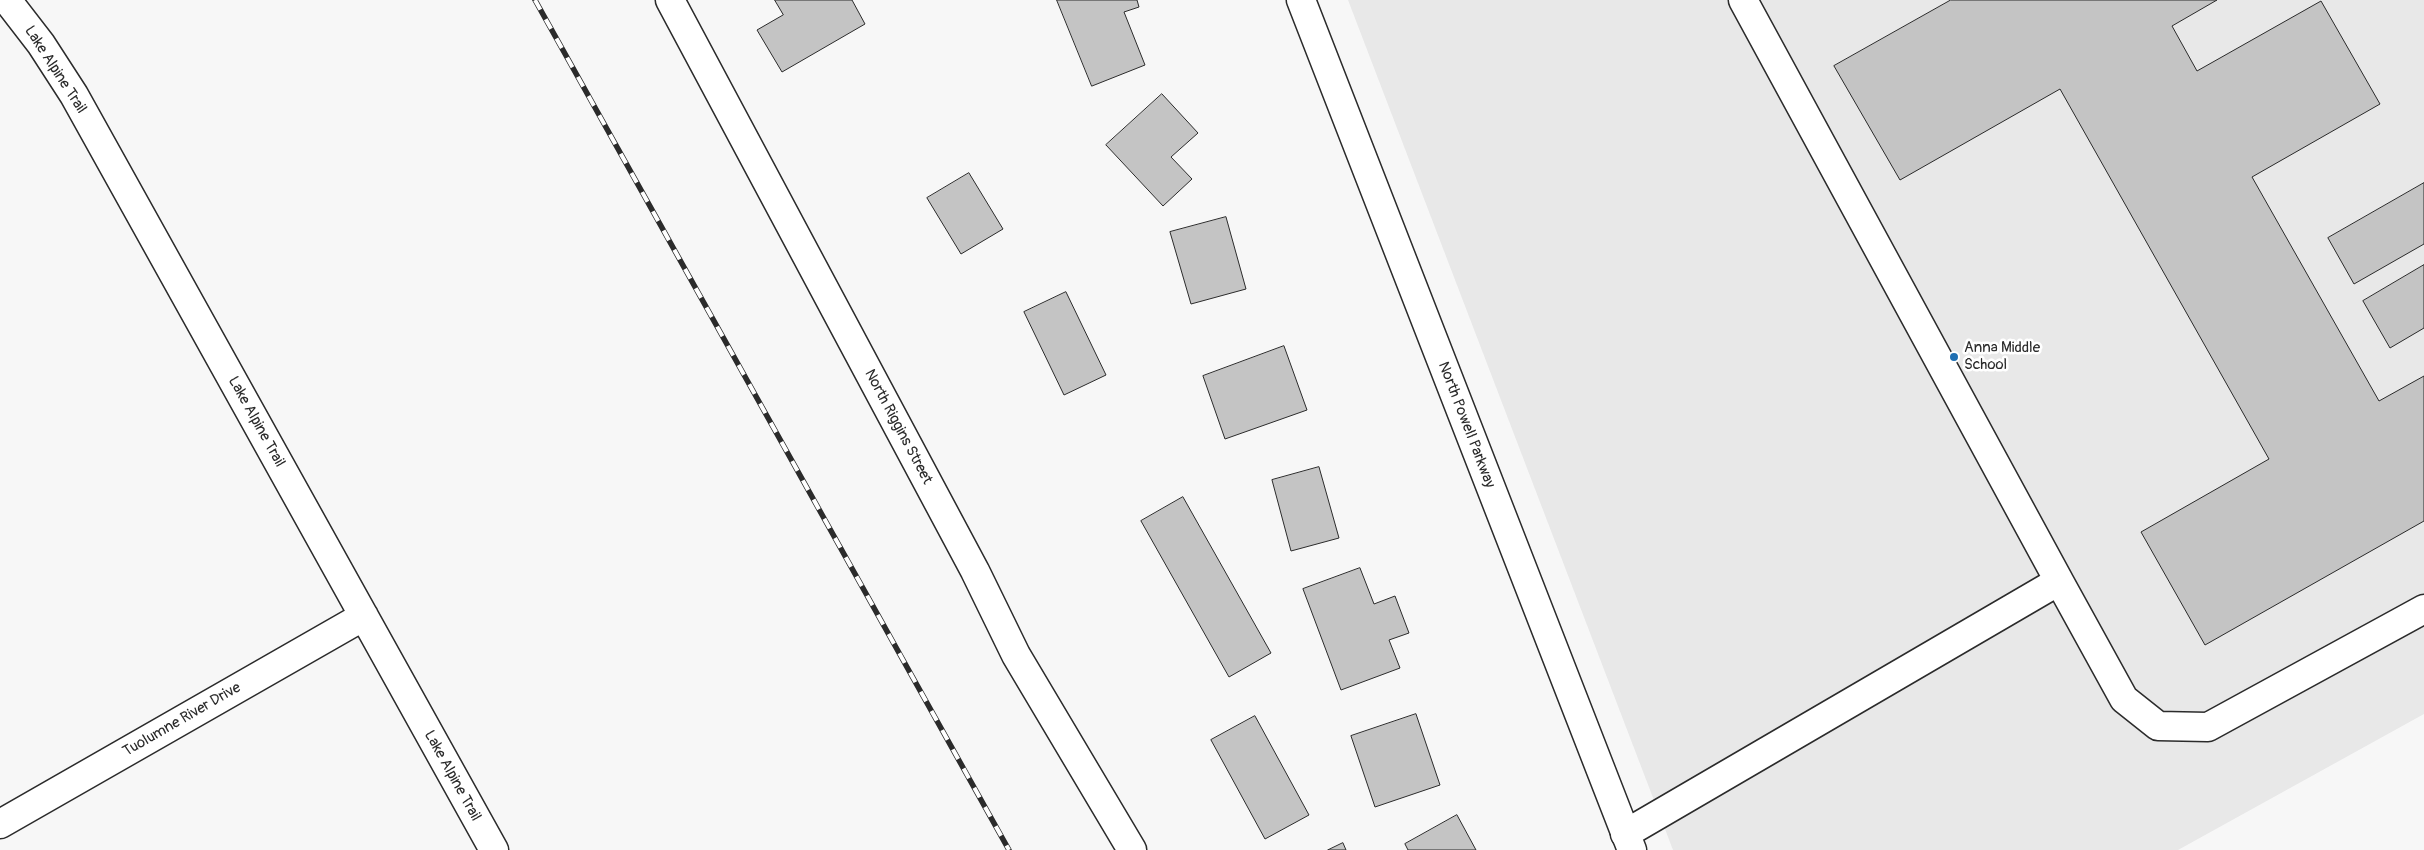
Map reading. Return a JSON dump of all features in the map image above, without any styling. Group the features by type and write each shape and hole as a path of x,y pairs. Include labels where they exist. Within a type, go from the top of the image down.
{"street":[{"name":"Lake Alpine Trail","path":"7,0 41,44 74,95 494,850"},
{"name":"North Riggins Street","path":"670,0 975,571 1016,655 1132,850"},
{"name":"North Powell Parkway","path":"1301,0 1628,842"},
{"path":"1742,0 2124,699 2158,726 2208,727 2424,608"},
{"path":"1628,842 2059,581"},
{"name":"Tuolumne River Drive","path":"0,824 364,616"}],"shaded area":[{"name":"Anna Middle School","path":"1348,0 2424,0 2424,714 2178,850 1673,850"}],"building":[{"path":"775,0 852,0 865,24 782,72 757,30 783,15"},
{"path":"1057,0 1137,0 1139,7 1124,12 1145,65 1092,86"},
{"path":"1951,0 2217,0 2172,26 2197,71 2321,1 2380,104 2252,177 2379,401 2424,376 2424,521 2205,645 2141,532 2269,459 2060,89 1900,180 1834,66"},
{"path":"1162,94 1198,133 1171,157 1192,179 1163,206 1106,145"},
{"path":"969,173 1003,229 961,254 927,198"},
{"path":"2424,183 2424,244 2354,284 2328,238"},
{"path":"1226,217 1246,289 1191,304 1170,232"},
{"path":"2424,265 2424,328 2390,348 2363,301"},
{"path":"1066,292 1106,375 1064,395 1024,312"},
{"path":"1284,346 1307,410 1225,439 1203,376"},
{"path":"1319,467 1339,538 1291,551 1272,480"},
{"path":"1183,497 1271,653 1229,677 1141,521"},
{"path":"1360,568 1374,604 1395,596 1409,633 1389,640 1400,668 1341,690 1303,589"},
{"path":"1416,714 1440,785 1375,807 1351,736"},
{"path":"1255,716 1309,815 1265,839 1211,740"},
{"path":"1457,815 1476,850 1408,850 1405,844"},
{"path":"1343,843 1346,850 1328,850"}],"railway":[{"path":"535,0 1009,850"}],"place":[{"name":"Anna Middle School","path":"1954,357"}]}
